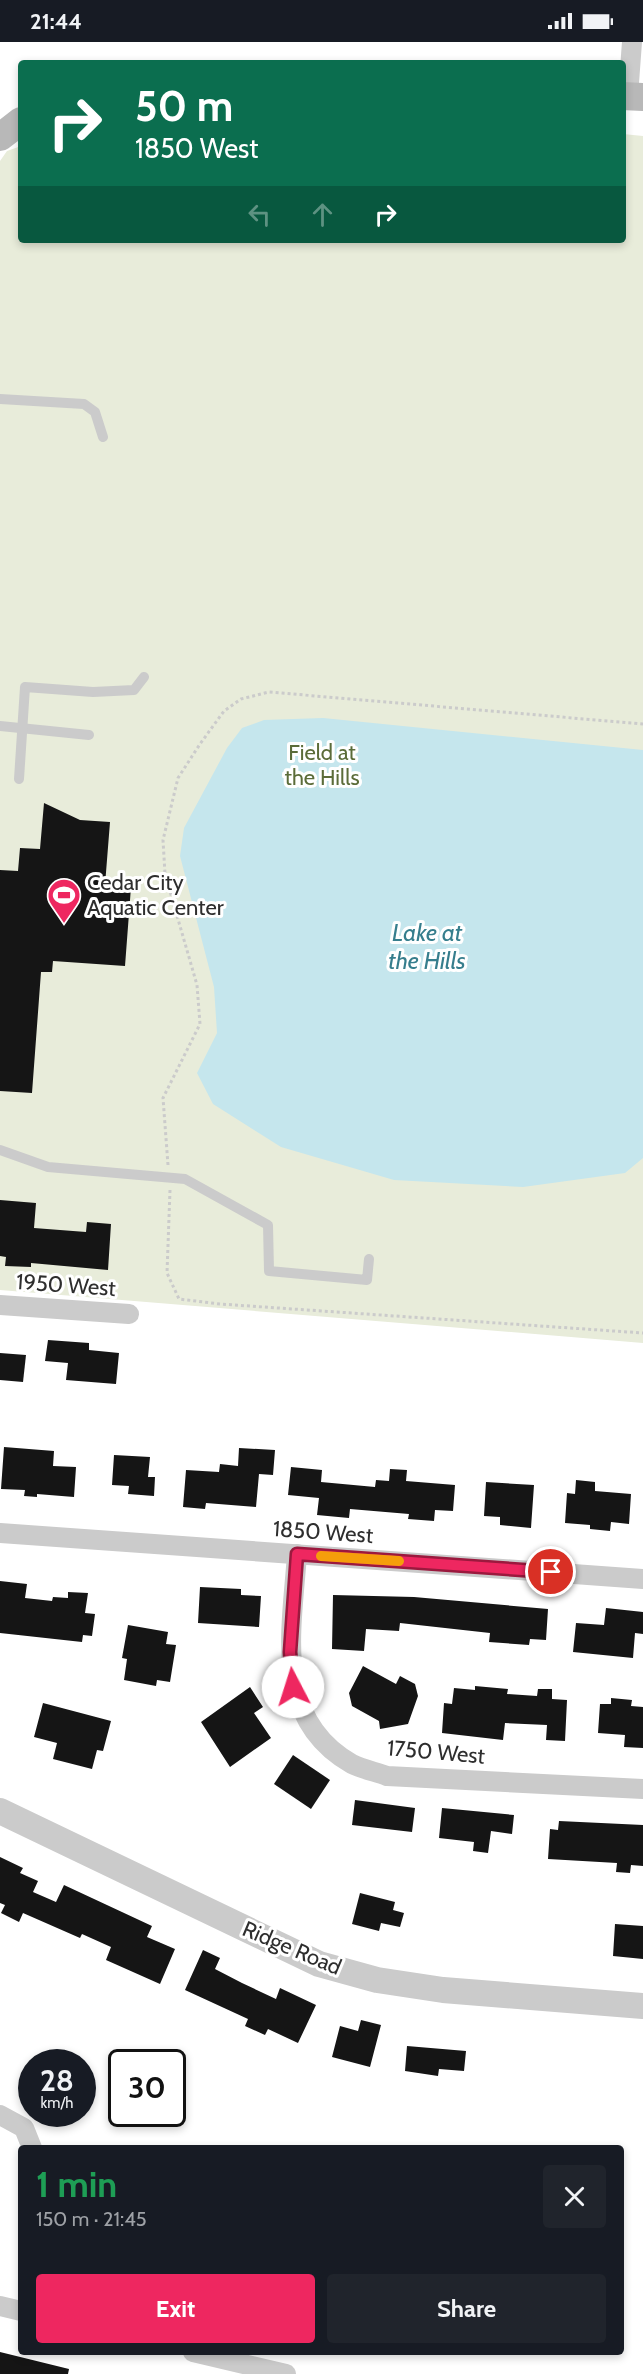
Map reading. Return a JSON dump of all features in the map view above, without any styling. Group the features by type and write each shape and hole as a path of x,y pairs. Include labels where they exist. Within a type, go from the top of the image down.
{"main road":[{"path":"0,137 18,124"}],"street":[{"path":"631,96 632,42"},
{"name":"1950 West","path":"0,1305 129,1314"},
{"name":"1850 West","path":"0,1533 643,1579"},
{"name":"1750 West","path":"297,1554 290,1652 293,1687 304,1718 325,1745 353,1764 387,1776 643,1789"},
{"name":"Ridge Road","path":"0,1811 319,1964 377,1980 443,1990 643,2006"},
{"path":"0,2115 24,2128 31,2145"},
{"path":"0,2306 18,2310"},
{"path":"207,2355 286,2374"}],"lane":[{"path":"0,399 84,404 96,412 103,436"},
{"path":"19,779 25,687 93,692 134,690 144,677"},
{"path":"0,726 89,735"},
{"path":"0,1150 48,1167 185,1179 268,1225 269,1271 367,1280 369,1259"}],"path":[{"path":"643,724 269,692 241,699 224,711 178,778 163,840 165,874 197,985 200,1024 163,1098 169,1177 167,1273 178,1299 220,1304 643,1333"}],"green space":[{"name":"Field at the Hills","path":"626,134 643,136 643,1343 0,1290 0,161 7,151 18,147 18,243 626,243"}],"water":[{"name":"Lake at the Hills","path":"323,718 643,750 643,1158 625,1173 523,1187 394,1180 281,1147 213,1104 197,1073 217,1033 214,987 180,856 184,828 227,748 242,728 264,720"}],"building":[{"name":"Cedar City Aquatic Center","path":"44,803 80,820 110,822 105,885 131,887 125,966 53,961 52,972 41,972 32,1093 0,1091 0,870 18,871 20,848 40,849"},
{"path":"0,1200 36,1203 34,1228 86,1232 87,1222 111,1224 108,1270 31,1263 31,1267 5,1266 6,1257 0,1256"},
{"path":"48,1340 89,1343 89,1350 119,1353 116,1384 66,1380 68,1363 45,1361"},
{"path":"0,1353 26,1355 23,1382 0,1380"},
{"path":"4,1447 54,1451 53,1466 76,1467 74,1497 37,1494 37,1497 24,1496 25,1490 1,1489"},
{"path":"239,1448 275,1450 273,1475 259,1474 256,1507 206,1503 205,1509 183,1507 186,1470 219,1472 220,1464 238,1466"},
{"path":"114,1455 150,1457 148,1477 155,1477 154,1496 128,1494 129,1486 112,1485"},
{"path":"291,1467 322,1470 321,1482 375,1487 376,1480 389,1481 390,1469 407,1470 406,1481 455,1485 453,1511 435,1510 434,1521 408,1519 409,1514 350,1509 349,1518 317,1515 319,1498 288,1495"},
{"path":"576,1480 595,1482 595,1491 631,1494 629,1524 611,1522 610,1531 590,1529 590,1525 565,1523 567,1493 575,1494"},
{"path":"486,1482 534,1485 531,1528 500,1525 500,1517 484,1516"},
{"path":"0,1581 27,1584 25,1598 52,1601 53,1597 68,1598 68,1592 88,1593 85,1613 95,1614 92,1636 83,1635 82,1642 0,1633"},
{"path":"200,1587 241,1589 241,1595 261,1596 259,1627 198,1623"},
{"path":"333,1595 414,1597 548,1609 546,1640 530,1639 529,1645 489,1642 490,1633 400,1623 399,1631 366,1629 364,1651 332,1649"},
{"path":"606,1608 643,1612 643,1634 635,1633 633,1658 573,1652 576,1623 604,1625"},
{"path":"128,1625 168,1632 166,1644 176,1645 170,1682 157,1680 156,1686 124,1680 127,1659 122,1658"},
{"path":"363,1666 396,1684 400,1676 415,1684 418,1696 408,1724 380,1729 379,1721 352,1706 349,1693"},
{"path":"475,1686 508,1689 507,1694 537,1696 538,1689 552,1689 552,1699 567,1700 565,1741 546,1740 547,1725 505,1723 503,1740 442,1733 444,1703 452,1704 454,1688 475,1690"},
{"path":"250,1687 263,1707 254,1713 271,1738 230,1767 201,1722"},
{"path":"611,1698 632,1700 631,1706 643,1707 643,1748 624,1747 625,1735 598,1733 600,1704 611,1704"},
{"path":"43,1703 111,1721 103,1751 97,1750 92,1769 53,1759 57,1743 34,1737"},
{"path":"293,1755 330,1780 311,1809 274,1784"},
{"path":"355,1800 415,1808 412,1832 352,1825"},
{"path":"442,1808 514,1815 512,1834 491,1831 488,1853 473,1851 474,1842 439,1838"},
{"path":"559,1821 643,1825 643,1866 631,1865 630,1873 616,1872 617,1863 548,1859 550,1829 558,1830"},
{"path":"0,1857 23,1868 20,1873 38,1881 33,1892 56,1902 64,1885 152,1926 147,1937 175,1949 160,1984 106,1960 111,1947 82,1934 80,1938 23,1913 19,1922 1,1913 5,1905 0,1903"},
{"path":"360,1893 395,1902 393,1910 404,1913 400,1927 381,1923 379,1931 352,1924"},
{"path":"615,1924 643,1926 643,1959 613,1956"},
{"path":"203,1950 220,1958 215,1969 242,1983 276,1999 280,1988 316,2005 298,2043 268,2029 265,2035 245,2026 248,2019 185,1990"},
{"path":"361,2020 381,2025 370,2067 332,2057 340,2026 358,2031"},
{"path":"407,2046 466,2051 464,2071 439,2069 438,2076 405,2071"},
{"path":"0,2352 69,2369 68,2374 0,2374"}],"slow traffic":[{"path":"321,1556 399,1561"}],"place":[{"name":"Cedar City Aquatic Center","path":"64,924"}],"route":[{"path":"293,1687 290,1652 297,1554 551,1572"}]}
